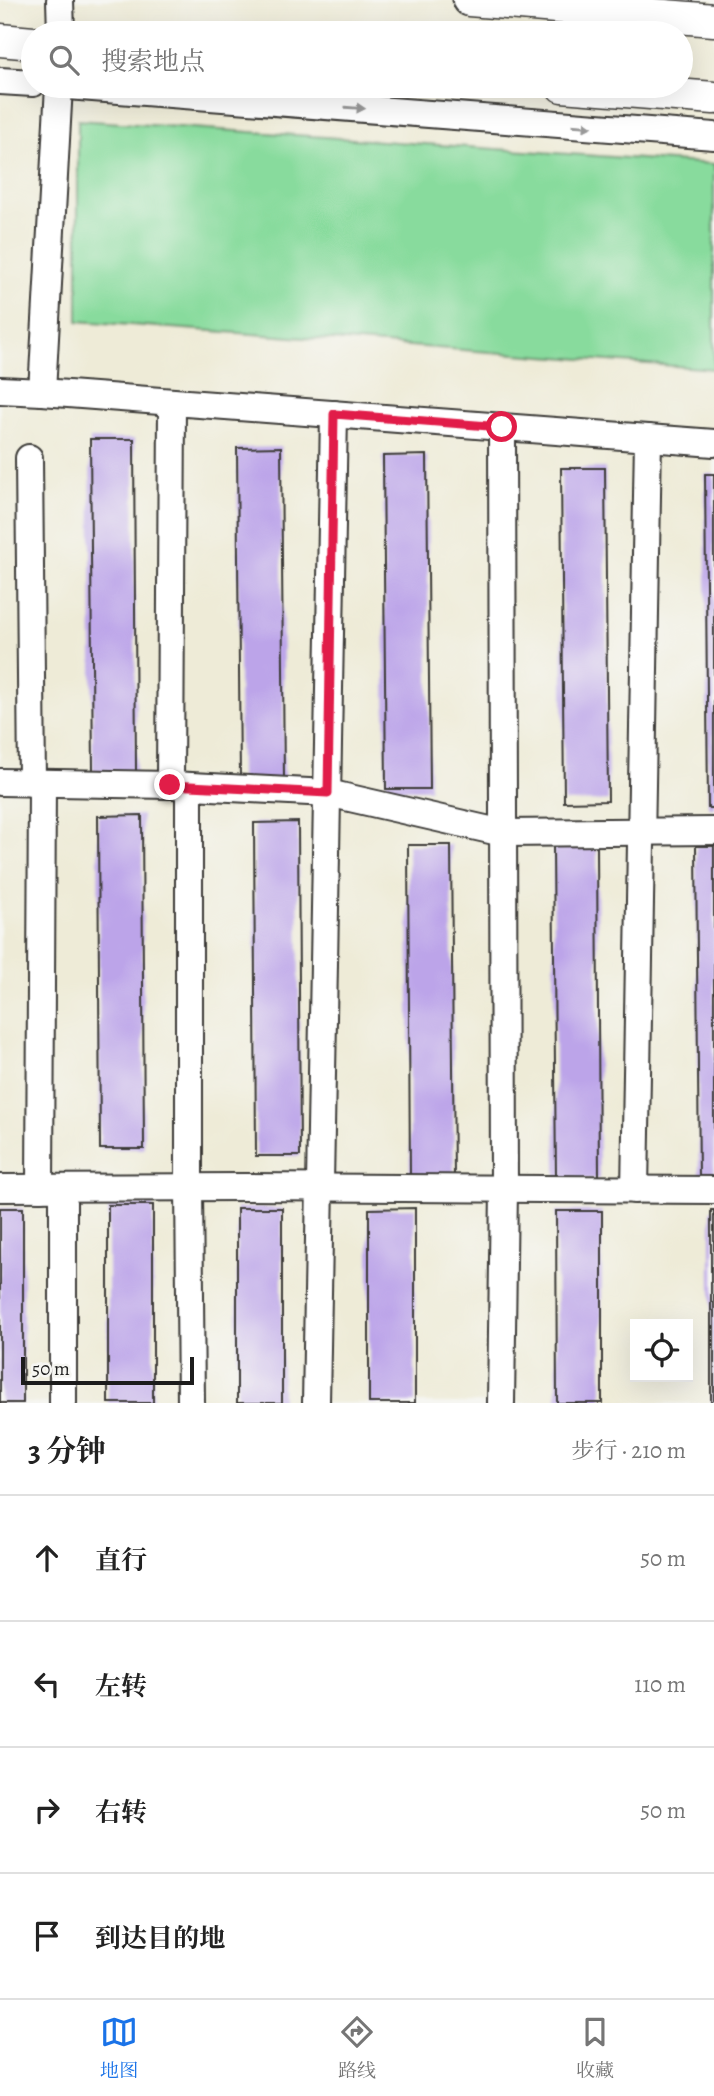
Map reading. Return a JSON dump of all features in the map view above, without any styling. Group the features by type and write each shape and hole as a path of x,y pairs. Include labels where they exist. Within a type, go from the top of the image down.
{"main road":[{"path":"469,0 714,20"},
{"path":"0,40 21,42"},
{"path":"693,96 714,98"}],"street":[{"path":"60,0 61,21"},
{"path":"0,81 21,82"},
{"path":"42,392 58,98"},
{"path":"222,98 714,136"},
{"path":"0,390 714,443"},
{"path":"172,402 191,1403"},
{"path":"316,1403 334,414"},
{"path":"501,1403 504,1189 502,427"},
{"path":"635,1189 648,438"},
{"path":"29,458 51,1188 63,1403"},
{"path":"0,782 180,785 328,793 503,833 714,831"},
{"path":"0,1188 714,1190"}],"green space":[{"path":"78,120 714,164 714,369 78,321"}],"building":[{"path":"90,439 134,439 136,772 93,773"},
{"path":"281,447 284,781 240,781 237,448"},
{"path":"427,455 430,789 386,789 383,456"},
{"path":"561,468 605,468 608,801 564,802"},
{"path":"705,474 714,474 714,808 708,808"},
{"path":"142,815 144,1149 100,1149 98,816"},
{"path":"298,822 300,1156 256,1156 254,823"},
{"path":"408,845 451,845 454,1178 410,1179"},
{"path":"597,845 599,1179 556,1179 553,846"},
{"path":"696,846 714,846 714,1179 699,1179"},
{"path":"108,1205 153,1205 153,1403 108,1403"},
{"path":"0,1208 23,1208 23,1403 0,1403"},
{"path":"237,1208 282,1208 282,1403 237,1403"},
{"path":"415,1208 415,1403 369,1403 369,1209"},
{"path":"711,1210 714,1210 714,1403 711,1403"},
{"path":"556,1211 602,1211 602,1403 557,1403"}],"route":[{"path":"170,785 328,793 334,414 502,427"}]}
